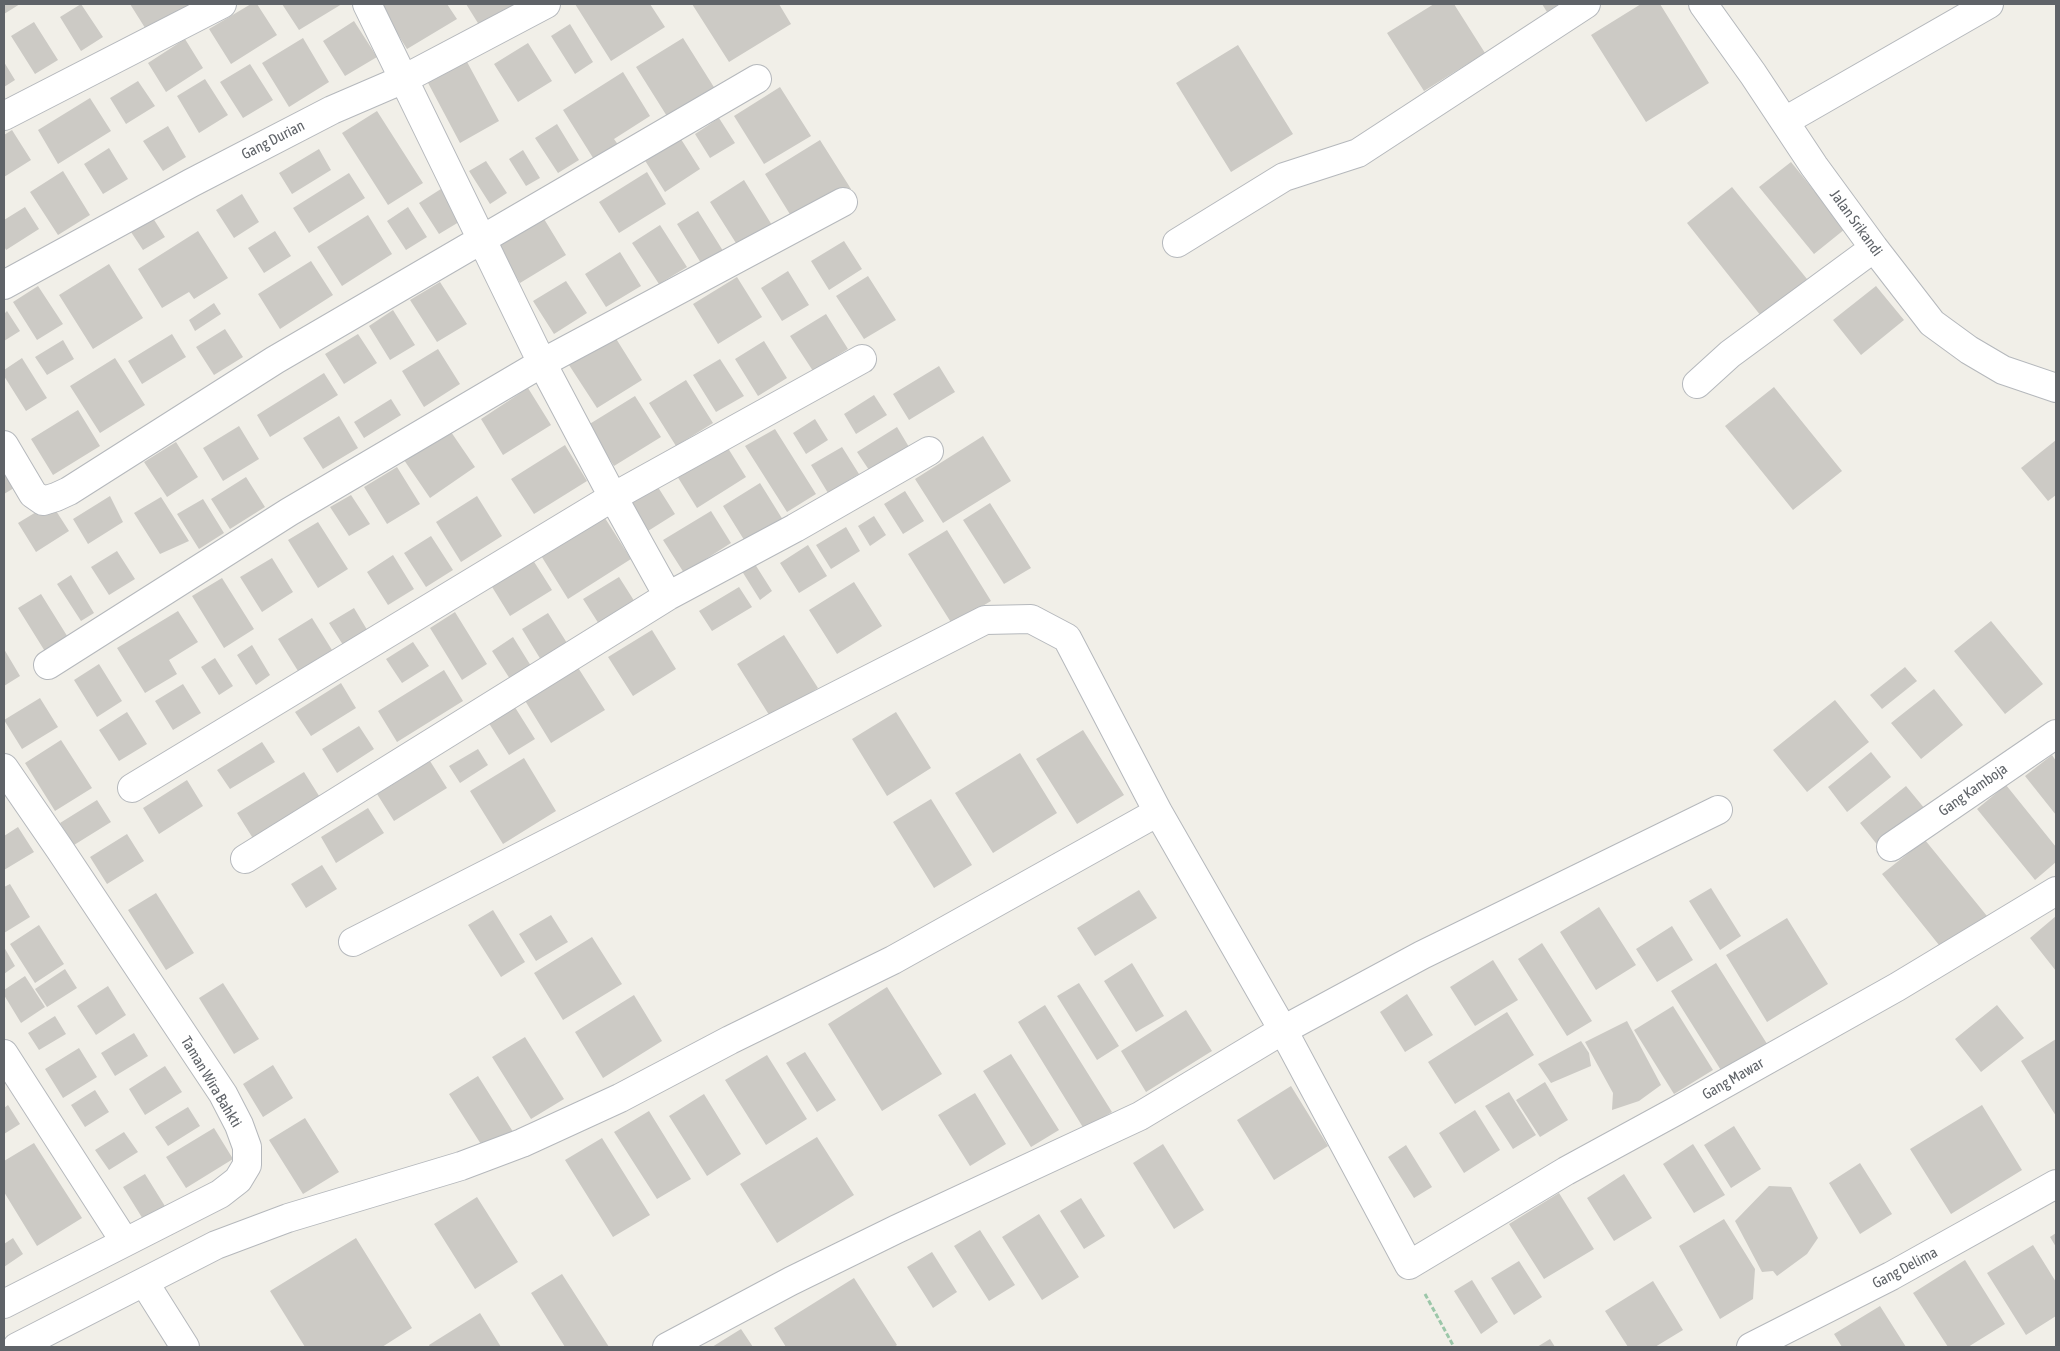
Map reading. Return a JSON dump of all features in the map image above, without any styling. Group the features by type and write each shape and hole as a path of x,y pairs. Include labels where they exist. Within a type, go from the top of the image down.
{"street":[{"path":"4,116 222,4"},
{"path":"367,4 542,363 668,596"},
{"name":"Gang Durian","path":"4,286 175,192 332,110 404,79 546,4"},
{"path":"1177,243 1284,177 1358,153 1586,4"},
{"name":"Jalan Srikandi","path":"1703,4 1785,121 1814,166 1932,323 1969,350 2003,370 2056,388"},
{"path":"1785,121 1989,4"},
{"path":"4,445 33,494 43,500 69,491 276,360 757,79"},
{"path":"48,665 289,512 542,363 843,202"},
{"path":"1696,384 1730,354 1874,248"},
{"path":"132,788 613,497 862,359"},
{"path":"245,859 668,596 794,528 929,451"},
{"path":"353,942 985,620 1031,619 1067,638 1158,812 1283,1030 1409,1265"},
{"name":"Gang Kamboja","path":"1891,847 2056,734"},
{"name":"Taman Wira Bahkti","path":"4,768 202,1062 239,1125 247,1147 247,1165 238,1180 220,1194 4,1304"},
{"path":"666,1347 790,1281 896,1229 1140,1116 1283,1030 1422,955 1718,810"},
{"path":"17,1347 216,1245 288,1218 461,1166 522,1143 620,1098 730,1040 893,960 1158,812"},
{"name":"Gang Mawar","path":"1409,1265 1566,1171 1676,1112 1897,987 2056,891"},
{"path":"4,1054 125,1242"},
{"name":"Gang Delima","path":"1751,1347 1891,1276 2056,1184"},
{"path":"144,1282 185,1347"}],"path":[{"path":"1409,1265 1454,1347"}],"building":[{"path":"4,4 20,4 4,14"},
{"path":"81,4 103,37 81,51 60,17"},
{"path":"130,4 192,4 147,31"},
{"path":"251,4 257,4 277,35 231,64 209,29"},
{"path":"282,4 342,4 299,30"},
{"path":"379,4 447,4 457,19 407,49"},
{"path":"466,4 511,4 514,8 481,28"},
{"path":"575,4 650,4 665,27 611,61"},
{"path":"692,4 779,4 791,24 729,62"},
{"path":"1434,4 1454,4 1485,53 1424,91 1387,33"},
{"path":"1542,4 1559,4 1547,12"},
{"path":"1641,4 1660,4 1709,83 1646,122 1591,35"},
{"path":"354,21 377,57 345,76 323,41"},
{"path":"34,22 58,60 35,74 11,36"},
{"path":"570,24 593,62 575,74 551,36"},
{"path":"303,38 329,82 289,107 262,63"},
{"path":"683,38 717,92 670,121 636,67"},
{"path":"185,39 203,68 166,92 148,63"},
{"path":"528,43 552,81 518,102 494,64"},
{"path":"1238,45 1293,134 1231,172 1176,83"},
{"path":"466,60 499,121 460,143 427,81"},
{"path":"4,62 15,80 4,87"},
{"path":"250,64 273,100 243,118 220,82"},
{"path":"623,72 650,116 614,139 619,146 595,161 563,110"},
{"path":"205,79 228,115 199,133 177,96"},
{"path":"138,81 155,106 126,124 110,98"},
{"path":"780,87 811,136 764,164 734,116"},
{"path":"90,98 111,131 58,164 38,130"},
{"path":"377,111 423,183 388,205 342,133"},
{"path":"719,118 735,143 710,158 695,134"},
{"path":"557,124 579,160 558,173 535,138"},
{"path":"168,126 186,157 163,171 143,141"},
{"path":"12,130 31,160 4,177 4,135"},
{"path":"679,136 700,169 665,192 644,159"},
{"path":"820,140 851,189 796,224 765,174"},
{"path":"109,148 128,179 103,194 84,164"},
{"path":"319,149 331,170 292,194 279,173"},
{"path":"523,150 540,178 526,186 509,159"},
{"path":"486,161 507,193 490,204 469,171"},
{"path":"1791,162 1845,229 1814,254 1759,187"},
{"path":"63,171 90,215 58,235 30,192"},
{"path":"647,172 666,204 619,233 599,202"},
{"path":"349,173 365,198 309,233 293,208"},
{"path":"744,180 775,230 741,251 710,202"},
{"path":"444,187 464,219 439,234 419,203"},
{"path":"1732,187 1807,279 1761,316 1687,223"},
{"path":"242,194 259,222 234,238 216,210"},
{"path":"25,207 39,229 6,250 4,246 4,220"},
{"path":"408,207 427,237 406,250 387,221"},
{"path":"698,211 725,254 704,268 677,224"},
{"path":"541,214 566,255 520,283 495,243"},
{"path":"151,215 165,237 143,250 129,229"},
{"path":"368,215 392,254 342,286 317,247"},
{"path":"660,225 687,267 659,284 632,243"},
{"path":"198,231 228,278 194,299 189,292 162,308 138,269"},
{"path":"275,231 291,256 264,273 248,248"},
{"path":"844,241 862,269 829,290 811,261"},
{"path":"620,252 641,286 606,307 585,274"},
{"path":"311,261 333,295 280,329 258,294"},
{"path":"109,264 143,318 93,349 59,295"},
{"path":"788,271 809,305 782,321 761,288"},
{"path":"868,276 896,320 864,339 836,296"},
{"path":"737,277 762,317 718,344 693,304"},
{"path":"566,281 587,313 554,334 533,301"},
{"path":"440,282 467,324 437,342 410,300"},
{"path":"38,286 63,324 37,340 13,302"},
{"path":"1876,286 1904,320 1861,355 1833,320"},
{"path":"214,303 221,314 195,331 189,320"},
{"path":"393,310 415,345 390,360 369,326"},
{"path":"7,311 20,331 4,341 4,314"},
{"path":"826,314 848,349 813,371 790,336"},
{"path":"225,329 243,357 214,375 196,347"},
{"path":"172,334 186,357 142,384 128,361"},
{"path":"358,334 377,363 344,384 325,354"},
{"path":"615,337 642,380 597,408 569,365"},
{"path":"63,340 74,359 47,375 35,357"},
{"path":"764,341 787,378 758,396 735,359"},
{"path":"438,349 460,384 424,407 402,371"},
{"path":"22,358 47,398 26,411 4,376 4,370"},
{"path":"115,358 145,405 100,433 70,386"},
{"path":"720,359 744,396 716,412 693,375"},
{"path":"939,366 955,392 909,420 893,394"},
{"path":"324,373 338,395 270,437 257,415"},
{"path":"686,380 713,423 676,446 649,403"},
{"path":"1774,387 1842,471 1793,510 1725,426"},
{"path":"528,388 551,425 503,455 481,419"},
{"path":"874,395 887,415 856,434 844,414"},
{"path":"635,396 661,437 614,466 588,425"},
{"path":"391,399 401,415 364,438 354,422"},
{"path":"78,410 100,446 53,475 31,439"},
{"path":"339,416 358,448 323,469 303,438"},
{"path":"815,419 828,440 806,454 793,433"},
{"path":"239,426 259,459 223,481 203,448"},
{"path":"897,427 912,452 873,476 857,452"},
{"path":"449,429 475,467 430,498 404,460"},
{"path":"775,429 816,494 787,512 745,446"},
{"path":"983,436 1011,481 943,523 915,479"},
{"path":"2056,440 2056,495 2048,501 2021,468"},
{"path":"176,442 198,477 167,497 144,462"},
{"path":"565,445 587,481 534,514 511,479"},
{"path":"726,445 746,477 697,508 677,476"},
{"path":"842,447 859,474 828,493 811,465"},
{"path":"397,467 420,504 387,524 364,487"},
{"path":"4,472 14,488 4,494"},
{"path":"246,477 265,507 230,529 211,499"},
{"path":"760,483 783,520 746,543 723,506"},
{"path":"656,484 675,514 648,531 629,501"},
{"path":"905,491 924,521 903,534 884,504"},
{"path":"351,495 370,524 349,536 330,507"},
{"path":"110,496 123,522 88,544 73,519"},
{"path":"477,496 502,536 461,562 436,522"},
{"path":"161,497 189,541 160,554 134,513"},
{"path":"203,499 224,533 199,549 177,514"},
{"path":"51,503 69,531 36,552 18,523"},
{"path":"990,503 1031,568 1004,584 963,520"},
{"path":"711,511 731,543 684,573 663,540"},
{"path":"603,515 631,559 568,599 540,554"},
{"path":"874,516 886,535 870,546 858,526"},
{"path":"318,522 348,569 318,588 288,540"},
{"path":"846,527 860,551 831,569 816,545"},
{"path":"947,530 991,601 952,624 908,554"},
{"path":"431,536 453,570 426,587 404,553"},
{"path":"808,545 827,576 799,593 780,563"},
{"path":"117,551 135,579 109,595 91,567"},
{"path":"393,555 414,589 388,605 367,572"},
{"path":"531,557 552,590 510,616 489,582"},
{"path":"272,558 293,592 262,612 240,577"},
{"path":"753,561 772,591 760,600 740,568"},
{"path":"71,575 94,613 81,621 57,584"},
{"path":"619,577 640,610 604,632 583,599"},
{"path":"222,578 254,629 224,648 192,596"},
{"path":"854,582 882,626 837,654 809,610"},
{"path":"739,587 752,607 712,631 699,611"},
{"path":"41,594 69,639 46,653 18,608"},
{"path":"354,608 369,633 345,648 329,623"},
{"path":"178,611 198,642 169,660 177,674 145,693 117,648"},
{"path":"455,612 487,664 462,680 430,628"},
{"path":"548,613 567,643 541,660 522,629"},
{"path":"312,618 332,650 298,671 278,639"},
{"path":"1991,621 2043,684 2005,714 1954,651"},
{"path":"652,630 676,669 633,696 608,657"},
{"path":"784,635 818,688 771,718 737,664"},
{"path":"513,637 531,666 510,679 492,651"},
{"path":"413,642 429,666 402,683 386,659"},
{"path":"252,645 270,675 256,685 237,655"},
{"path":"4,649 20,676 4,686"},
{"path":"215,658 233,686 219,695 201,667"},
{"path":"99,664 122,701 97,717 74,680"},
{"path":"577,666 605,710 551,743 524,699"},
{"path":"1905,667 1917,681 1882,709 1870,695"},
{"path":"444,670 463,701 397,742 378,711"},
{"path":"341,683 356,708 311,736 295,712"},
{"path":"183,684 201,713 173,730 155,701"},
{"path":"1934,689 1963,725 1921,759 1891,723"},
{"path":"40,698 58,727 22,749 4,720"},
{"path":"1835,700 1869,742 1807,792 1773,750"},
{"path":"511,701 535,739 509,755 485,717"},
{"path":"127,712 147,744 119,761 99,730"},
{"path":"896,712 931,768 887,796 852,739"},
{"path":"359,726 374,749 337,773 322,749"},
{"path":"1083,730 1124,795 1077,824 1036,759"},
{"path":"61,740 92,788 55,811 25,763"},
{"path":"262,742 275,762 230,789 217,770"},
{"path":"478,749 488,765 460,783 449,766"},
{"path":"1871,752 1891,777 1847,812 1828,787"},
{"path":"1020,753 1057,813 993,853 955,793"},
{"path":"2052,755 2056,761 2056,815 2025,776"},
{"path":"524,758 556,811 503,844 470,791"},
{"path":"430,761 447,788 394,821 377,794"},
{"path":"304,772 321,799 254,840 237,813"},
{"path":"187,780 203,806 159,834 143,808"},
{"path":"2006,785 2056,847 2056,862 2035,880 1977,809"},
{"path":"1906,786 1925,809 1879,847 1860,823"},
{"path":"931,799 972,865 934,888 893,822"},
{"path":"97,800 111,822 74,845 60,823"},
{"path":"368,808 384,833 336,863 321,837"},
{"path":"18,827 34,852 4,870 4,836"},
{"path":"127,834 144,861 107,884 90,857"},
{"path":"1925,840 1987,916 1943,950 1882,874"},
{"path":"322,865 337,889 306,908 291,884"},
{"path":"10,884 30,917 4,933 4,887"},
{"path":"1711,888 1741,936 1720,950 1689,901"},
{"path":"1139,890 1157,918 1095,956 1077,928"},
{"path":"156,893 194,953 166,970 128,910"},
{"path":"1599,907 1636,965 1596,990 1560,932"},
{"path":"493,910 525,962 501,977 468,925"},
{"path":"551,915 568,942 536,961 519,934"},
{"path":"2056,916 2056,971 2030,938"},
{"path":"1787,918 1828,984 1767,1022 1726,955"},
{"path":"39,925 64,964 35,983 10,944"},
{"path":"1672,926 1693,960 1657,982 1636,949"},
{"path":"592,937 622,984 563,1020 534,973"},
{"path":"1542,943 1592,1021 1567,1036 1518,959"},
{"path":"4,947 15,966 4,974"},
{"path":"1493,960 1518,1000 1475,1026 1450,987"},
{"path":"1132,963 1164,1016 1136,1032 1104,981"},
{"path":"1716,963 1769,1047 1724,1075 1671,991"},
{"path":"65,969 77,988 47,1007 35,989"},
{"path":"25,976 45,1007 21,1023 4,995 4,990"},
{"path":"223,983 259,1039 234,1054 199,998"},
{"path":"1079,983 1119,1046 1097,1060 1057,996"},
{"path":"108,986 126,1015 96,1035 77,1006"},
{"path":"887,987 942,1074 882,1111 828,1024"},
{"path":"1407,994 1433,1035 1405,1052 1380,1012"},
{"path":"634,995 662,1041 603,1078 575,1032"},
{"path":"1045,1005 1112,1112 1084,1129 1018,1022"},
{"path":"1997,1005 2024,1038 1981,1072 1955,1039"},
{"path":"1673,1006 1713,1070 1674,1094 1634,1030"},
{"path":"1186,1010 1212,1051 1146,1092 1121,1051"},
{"path":"1507,1012 1534,1055 1455,1104 1428,1062"},
{"path":"55,1016 66,1034 39,1050 28,1033"},
{"path":"1627,1021 1661,1085 1639,1101 1612,1110 1613,1093 1585,1042"},
{"path":"134,1033 148,1056 115,1076 101,1053"},
{"path":"525,1037 564,1099 531,1119 492,1057"},
{"path":"2056,1039 2056,1116 2021,1061"},
{"path":"1581,1041 1589,1053 1591,1066 1551,1083 1538,1064"},
{"path":"79,1048 97,1077 63,1098 45,1069"},
{"path":"805,1052 836,1100 817,1112 786,1063"},
{"path":"1011,1054 1059,1130 1031,1147 983,1071"},
{"path":"767,1055 807,1119 766,1145 725,1080"},
{"path":"273,1065 293,1098 263,1117 243,1084"},
{"path":"165,1066 182,1092 145,1115 129,1089"},
{"path":"478,1076 515,1135 486,1152 449,1094"},
{"path":"1545,1082 1568,1120 1540,1137 1516,1100"},
{"path":"1291,1086 1328,1146 1274,1180 1237,1120"},
{"path":"95,1090 109,1112 85,1127 71,1105"},
{"path":"1509,1092 1536,1135 1513,1149 1485,1106"},
{"path":"975,1093 1006,1144 970,1166 938,1115"},
{"path":"704,1094 741,1154 707,1176 669,1116"},
{"path":"8,1105 20,1124 4,1134 4,1108"},
{"path":"1982,1105 2022,1170 1951,1214 1910,1149"},
{"path":"188,1107 200,1126 168,1146 155,1127"},
{"path":"1475,1110 1500,1150 1464,1173 1439,1133"},
{"path":"649,1111 691,1179 657,1199 614,1132"},
{"path":"305,1118 339,1172 303,1194 269,1140"},
{"path":"1734,1126 1761,1169 1731,1188 1704,1145"},
{"path":"214,1128 233,1159 186,1188 166,1157"},
{"path":"124,1132 138,1152 109,1170 95,1150"},
{"path":"817,1137 854,1195 777,1243 740,1184"},
{"path":"602,1138 650,1215 613,1237 565,1160"},
{"path":"34,1143 82,1218 37,1246 4,1192 4,1161"},
{"path":"1163,1144 1204,1210 1174,1229 1133,1163"},
{"path":"1693,1144 1725,1195 1694,1213 1663,1164"},
{"path":"1406,1145 1432,1187 1414,1198 1388,1157"},
{"path":"1860,1163 1892,1214 1860,1234 1829,1183"},
{"path":"145,1174 168,1211 146,1224 123,1187"},
{"path":"1624,1174 1652,1218 1614,1241 1587,1198"},
{"path":"1769,1186 1791,1187 1818,1238 1807,1254 1777,1276 1773,1271 1762,1272 1735,1221"},
{"path":"1559,1193 1594,1249 1544,1279 1509,1224"},
{"path":"477,1197 518,1262 475,1289 434,1224"},
{"path":"1081,1198 1105,1236 1084,1249 1060,1211"},
{"path":"1039,1214 1079,1277 1042,1300 1002,1237"},
{"path":"1724,1219 1755,1269 1753,1299 1720,1319 1679,1246"},
{"path":"980,1230 1015,1285 989,1301 954,1246"},
{"path":"2056,1233 2056,1247 2050,1237"},
{"path":"13,1238 23,1254 4,1267 4,1244"},
{"path":"356,1238 412,1328 382,1347 305,1347 270,1291"},
{"path":"2033,1245 2056,1282 2056,1316 2026,1335 1987,1273"},
{"path":"932,1252 957,1292 933,1308 907,1267"},
{"path":"1965,1260 2005,1324 1968,1347 1948,1347 1913,1293"},
{"path":"1519,1261 1542,1297 1514,1315 1491,1278"},
{"path":"562,1274 609,1347 565,1347 531,1293"},
{"path":"854,1278 897,1345 894,1347 786,1347 774,1328"},
{"path":"1472,1280 1498,1322 1481,1334 1454,1291"},
{"path":"1653,1281 1683,1330 1655,1347 1628,1347 1605,1311"},
{"path":"1880,1306 1906,1347 1842,1347 1834,1334"},
{"path":"480,1313 501,1347 430,1347 429,1345"},
{"path":"741,1329 753,1347 712,1347"},
{"path":"1550,1339 1555,1347 1537,1347"}]}
